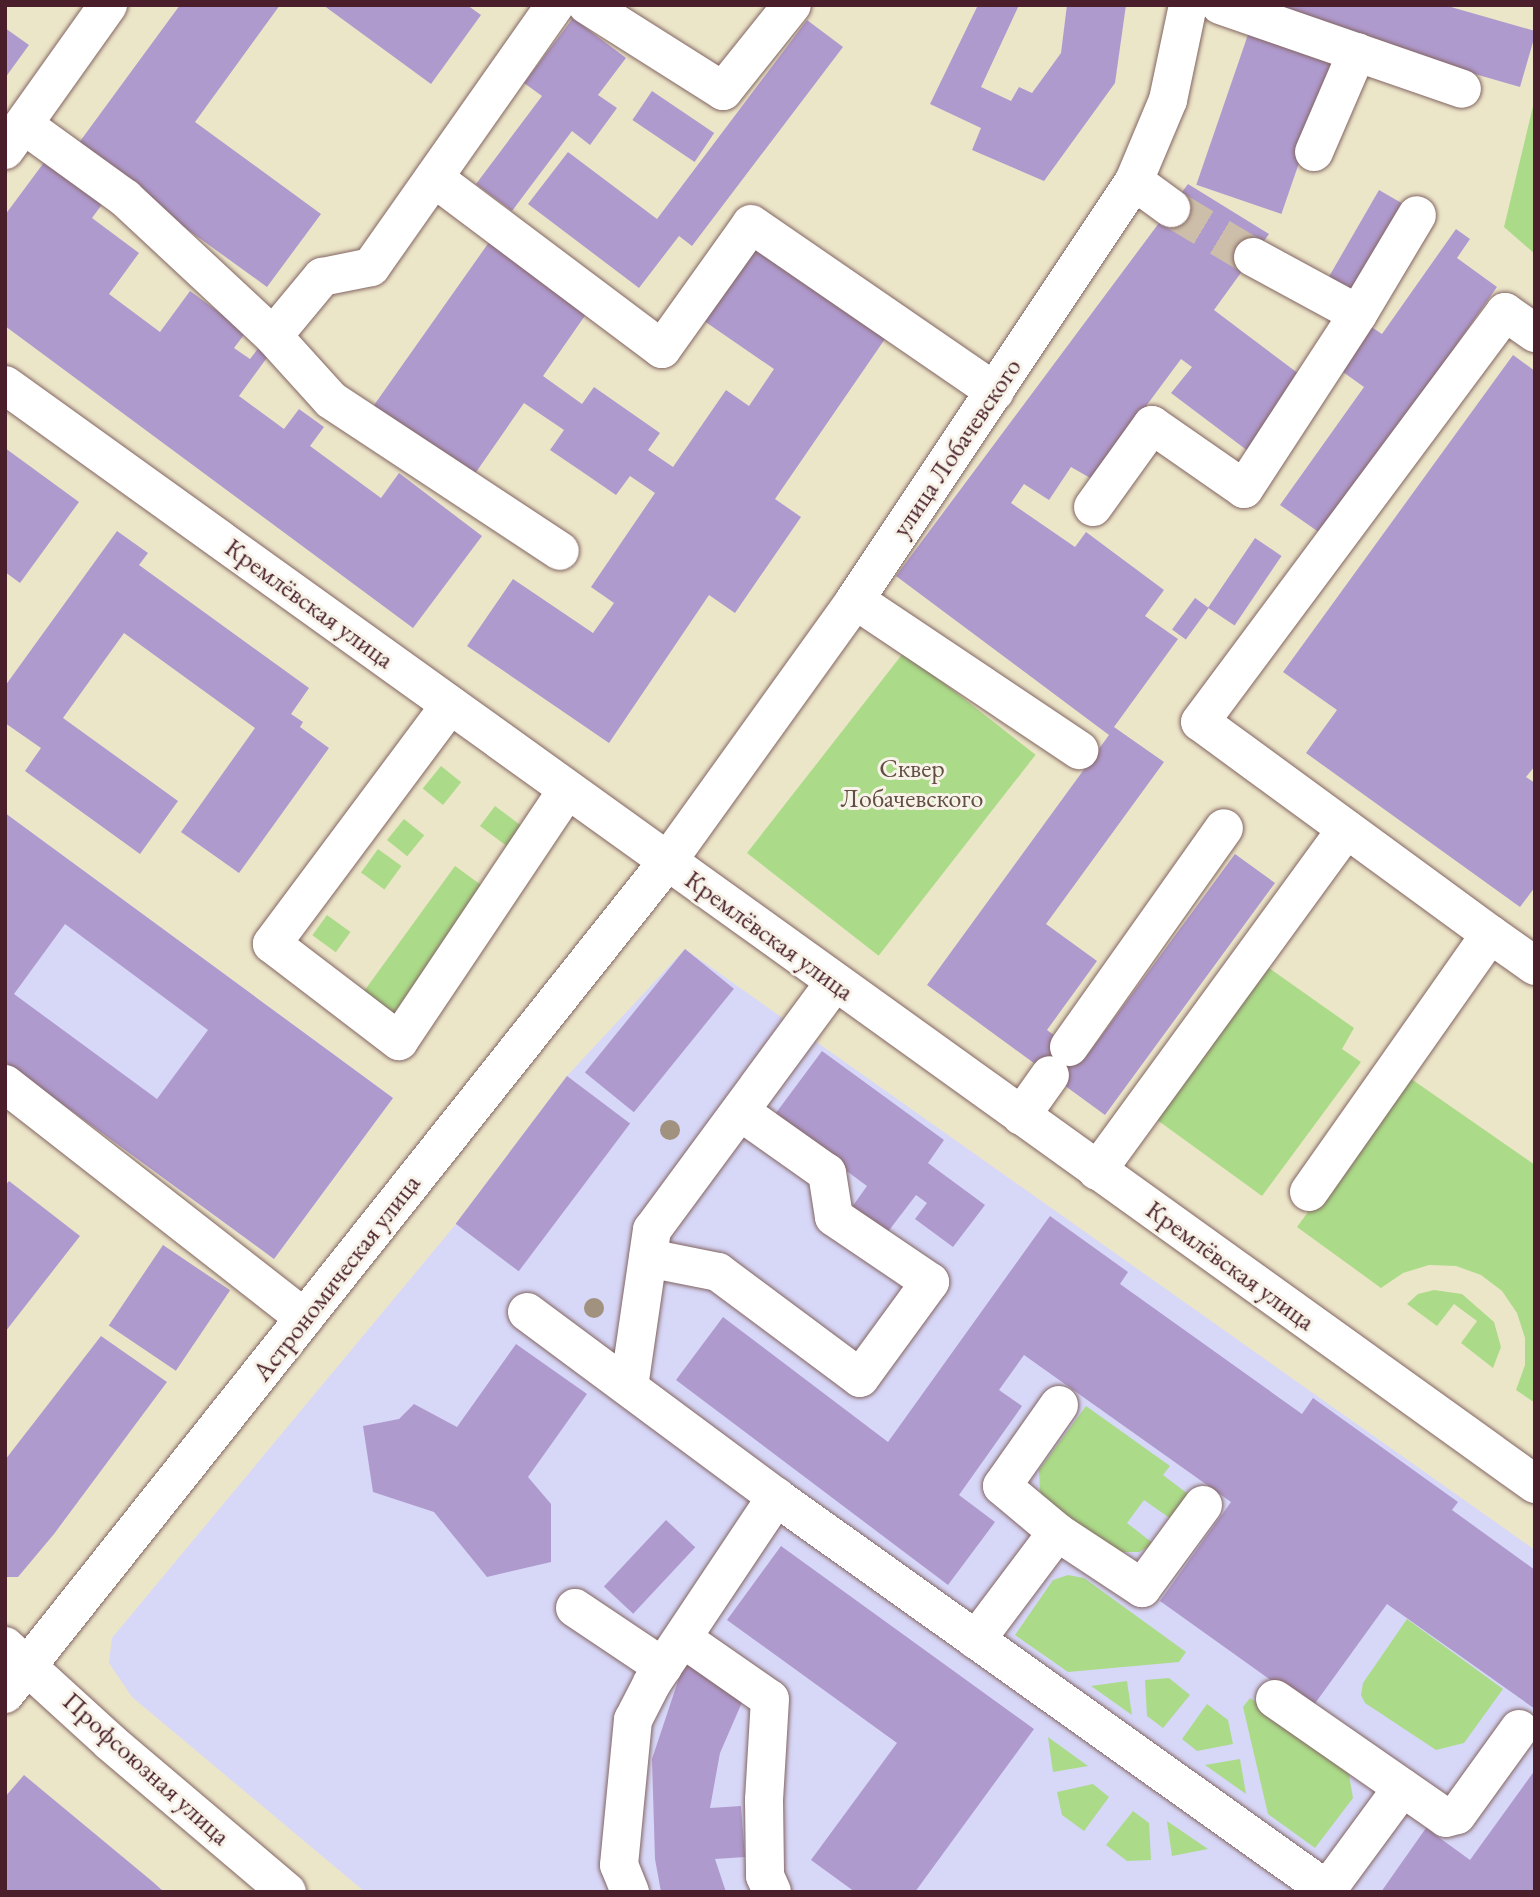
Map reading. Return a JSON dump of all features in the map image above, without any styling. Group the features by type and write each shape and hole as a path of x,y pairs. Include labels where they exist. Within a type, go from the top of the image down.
{"street":[{"path":"108,5 14,137 125,198 273,336 331,400 560,551"},
{"path":"273,336 321,277 371,267 555,5"},
{"path":"587,5 723,91 792,5"},
{"name":"улица Лобачевского","path":"667,862 855,600 1134,181 1168,100 1188,5"},
{"path":"1220,5 1462,89"},
{"path":"1314,152 1357,52"},
{"path":"434,178 662,349 751,224 995,392"},
{"path":"1134,181 1171,208"},
{"path":"1093,507 1152,425 1244,489 1358,314 1417,215"},
{"path":"1253,257 1358,314"},
{"path":"1535,333 1505,312 1200,722 1535,966"},
{"name":"Кремлёвская улица","path":"5,385 1535,1485"},
{"path":"855,600 1079,750"},
{"path":"450,705 272,944 400,1041 567,790"},
{"path":"1021,1116 1224,828"},
{"path":"1097,1171 1346,829"},
{"name":"Астрономическая улица","path":"5,1694 18,1655 305,1318 667,862"},
{"path":"1309,1192 1490,933"},
{"path":"629,1387 652,1230 835,982"},
{"path":"5,1084 305,1318"},
{"path":"648,1258 718,1272 860,1378 930,1282 834,1217 827,1173 741,1112"},
{"path":"527,1312 776,1497 1328,1891 1402,1787"},
{"path":"1059,1405 1002,1486 1057,1532 1142,1588 1203,1505"},
{"path":"630,1892 620,1865 633,1720 776,1497"},
{"path":"976,1640 1057,1532"},
{"path":"575,1608 770,1699 764,1800 765,1876 772,1892"},
{"name":"Профсоюзная улица","path":"18,1655 110,1742 287,1892"},
{"path":"1275,1699 1442,1816 1454,1817 1518,1729"}],"shaded area":[{"path":"5,813 393,1098 274,1259 5,1062"},
{"path":"685,949 1535,1550 1535,1892 365,1892 132,1697 109,1663 112,1638 456,1224 567,1076"}],"green space":[{"path":"1535,98 1535,254 1504,227"},
{"name":"Сквер Лобачевского","path":"904,652 1036,755 879,956 747,853"},
{"path":"441,766 461,782 443,805 423,789"},
{"path":"495,806 525,829 510,849 480,826"},
{"path":"404,819 424,835 407,856 387,840"},
{"path":"378,849 401,866 384,890 361,872"},
{"path":"455,866 485,888 390,1019 360,997"},
{"path":"327,915 350,932 336,952 312,935"},
{"path":"1266,966 1354,1028 1342,1049 1361,1062 1262,1196 1153,1117"},
{"path":"1407,1076 1535,1165 1535,1403 1516,1390 1525,1365 1525,1338 1517,1313 1502,1291 1481,1275 1456,1266 1429,1265 1403,1273 1381,1288 1297,1227"},
{"path":"1434,1290 1462,1294 1494,1322 1501,1347 1493,1368 1461,1343 1477,1321 1454,1304 1437,1326 1407,1304 1418,1294"},
{"path":"1086,1406 1170,1466 1163,1475 1188,1494 1171,1519 1144,1500 1127,1523 1154,1544 1139,1552 1116,1552 1045,1501 1040,1491 1039,1470"},
{"path":"1068,1575 1084,1578 1186,1652 1179,1662 1068,1672 1015,1635 1053,1580"},
{"path":"1407,1619 1503,1689 1464,1743 1436,1750 1365,1703 1361,1695 1363,1683"},
{"path":"1169,1678 1190,1695 1163,1728 1147,1716 1145,1680"},
{"path":"1127,1681 1132,1715 1091,1686"},
{"path":"1250,1698 1348,1769 1353,1798 1315,1848 1268,1814 1243,1707"},
{"path":"1207,1704 1228,1720 1233,1744 1197,1751 1182,1739"},
{"path":"1048,1737 1088,1766 1053,1772"},
{"path":"1240,1759 1246,1794 1205,1765"},
{"path":"1093,1784 1109,1797 1084,1831 1062,1815 1057,1792"},
{"path":"1133,1811 1149,1823 1151,1860 1127,1861 1106,1845"},
{"path":"1167,1821 1208,1849 1172,1856"}],"building":[{"path":"180,5 280,5 195,122 321,214 267,287 137,193 70,155"},
{"path":"323,5 467,5 481,15 431,84"},
{"path":"978,5 1019,5 981,87 1011,101 1019,87 1032,93 1061,53 1067,5 1126,5 1115,83 1044,181 972,150 981,128 930,104"},
{"path":"1235,5 1444,5 1535,31 1535,35 1520,87"},
{"path":"573,18 626,58 598,95 617,108 590,145 572,131 512,211 476,184 542,96 524,83"},
{"path":"807,20 843,47 692,246 679,236 639,288 528,204 568,152 657,219"},
{"path":"1252,23 1337,52 1281,214 1196,185"},
{"path":"5,28 29,45 5,78"},
{"path":"652,91 714,133 695,162 632,120"},
{"path":"51,153 109,195 92,218 139,253 109,294 160,332 190,291 246,332 234,348 250,359 264,341 274,348 239,396 284,429 299,409 324,427 310,446 381,498 399,473 482,536 413,628 5,326 5,215"},
{"path":"1188,184 1269,234 1214,310 1303,377 1248,451 1171,393 1192,367 1181,359 1092,479 1071,467 1049,500 1024,484 1011,503 1075,547 1086,532 1164,590 1145,616 1178,639 1114,727 1164,762 1046,924 1097,961 1047,1030 1085,1058 1235,854 1275,883 1105,1115 927,985 1109,735 896,576"},
{"path":"1379,190 1403,204 1349,298 1324,284"},
{"path":"1456,229 1470,239 1457,258 1497,287 1323,535 1280,505 1364,387 1336,367 1367,324 1382,334"},
{"path":"492,238 591,307 543,376 582,404 594,387 660,433 648,450 673,467 726,390 749,406 774,369 694,314 746,239 887,336 775,499 801,517 735,613 709,595 609,743 467,646 513,579 593,633 614,603 591,587 655,493 630,476 616,495 550,450 564,430 524,403 472,478 372,408"},
{"path":"1513,355 1535,371 1535,766 1526,777 1535,783 1535,887 1520,907 1306,753 1337,710 1283,672"},
{"path":"5,448 79,502 20,583 5,572"},
{"path":"117,531 148,553 139,565 309,688 291,714 303,722 300,727 329,748 239,873 181,832 255,728 124,633 63,718 178,801 140,854 25,771 41,748 5,723 5,686"},
{"path":"1255,538 1282,556 1235,626 1208,608"},
{"path":"1195,598 1209,608 1186,640 1172,630"},
{"path":"5,813 393,1098 274,1259 5,1062","holes":["65,924 208,1030 157,1099 14,994"]},
{"path":"685,949 734,989 634,1112 585,1073"},
{"path":"822,1051 944,1140 928,1163 985,1205 953,1247 915,1219 927,1203 916,1195 887,1233 852,1207 867,1186 773,1117"},
{"path":"567,1076 630,1124 519,1271 456,1224"},
{"path":"9,1181 80,1236 5,1332 5,1186"},
{"path":"1050,1216 1128,1272 1120,1284 1302,1414 1313,1398 1458,1502 1452,1510 1535,1570 1535,1709 1387,1604 1311,1709 1160,1601 1231,1502 1024,1355 999,1390 1022,1406 959,1495 995,1522 948,1585 676,1380 723,1317 888,1442"},
{"path":"163,1245 230,1290 176,1371 109,1325"},
{"path":"101,1336 167,1382 54,1534 18,1577 5,1577 5,1460"},
{"path":"516,1344 587,1394 528,1477 551,1504 551,1562 487,1577 434,1512 373,1492 363,1426 399,1419 414,1404 457,1427"},
{"path":"666,1520 695,1547 633,1614 604,1587"},
{"path":"781,1546 1034,1729 915,1892 855,1892 811,1860 897,1743 727,1620"},
{"path":"685,1660 743,1700 720,1753 710,1808 741,1806 745,1857 715,1859 726,1892 661,1892 655,1859 652,1759"},
{"path":"1535,1770 1535,1892 1381,1892 1426,1828 1470,1860"},
{"path":"24,1775 164,1892 5,1892 5,1797"}],"tunnel":[{"path":"1171,208 1253,257"}]}
